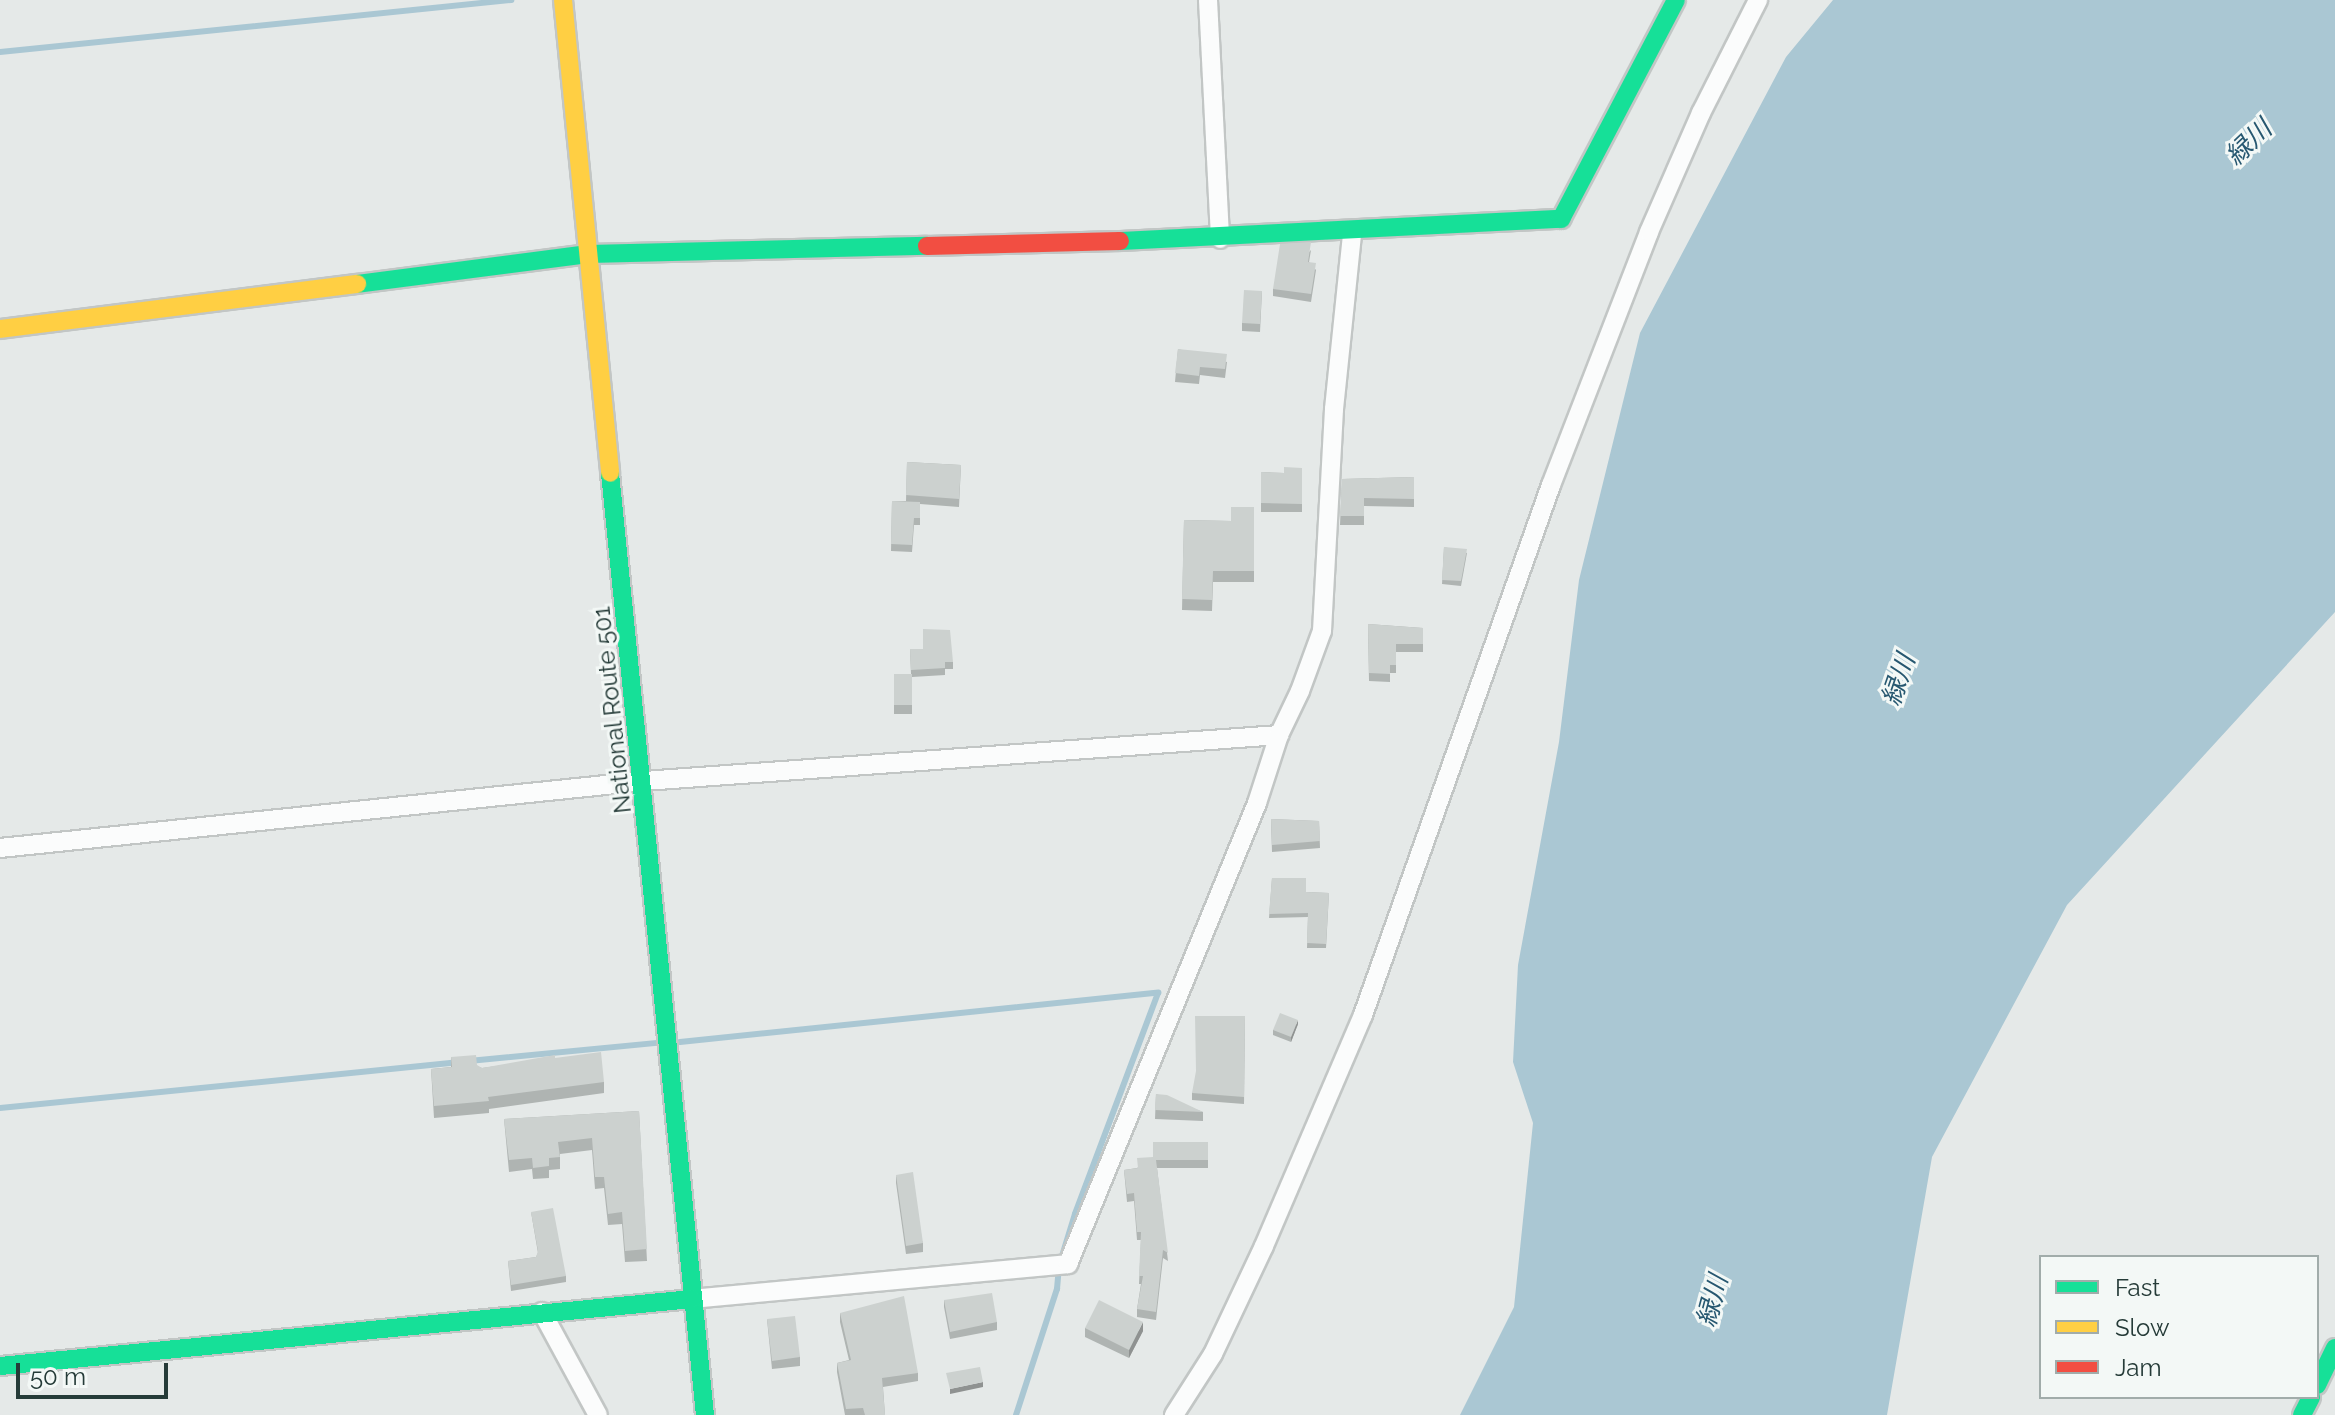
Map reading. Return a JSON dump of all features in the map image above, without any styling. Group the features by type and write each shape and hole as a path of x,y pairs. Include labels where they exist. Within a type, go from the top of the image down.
{"main road":[{"name":"National Route 501","path":"563,0 644,781 705,1415"},
{"path":"0,329 62,324 589,254 1220,239 1352,234 1561,219 1676,0"},
{"path":"0,1366 692,1299"},
{"path":"2319,1381 2335,1348"}],"street":[{"path":"1208,0 1220,239"},
{"path":"1174,1415 1213,1354 1264,1246 1363,1015 1551,485 1637,261 1701,113 1758,0"},
{"path":"692,1299 1068,1264 1257,803 1279,735 1300,691 1322,631 1334,409 1352,234"},
{"path":"0,848 644,781 1279,735"},
{"path":"542,1312 598,1415"}],"water":[{"name":"緑川","path":"1833,0 2335,0 2335,612 2067,905 1932,1157 1887,1415 1460,1415 1514,1307 1533,1123 1513,1062 1518,965 1559,742 1579,580 1640,333 1786,57"}],"building":[{"path":"1311,242 1308,262 1316,263 1311,294 1273,289 1280,244"},
{"path":"1244,290 1262,291 1260,324 1242,323"},
{"path":"1178,349 1227,354 1225,369 1200,367 1199,376 1175,373"},
{"path":"907,462 961,465 959,499 906,495"},
{"path":"1284,467 1302,468 1302,504 1261,503 1261,472 1284,473"},
{"path":"1414,477 1414,499 1364,498 1364,516 1340,516 1342,479"},
{"path":"892,501 920,502 920,518 914,518 912,545 891,544"},
{"path":"1231,507 1254,507 1254,571 1213,571 1212,600 1182,599 1184,520 1231,521"},
{"path":"1444,547 1467,549 1461,581 1442,580"},
{"path":"1368,624 1423,628 1423,644 1396,644 1396,665 1390,665 1390,674 1369,673"},
{"path":"923,629 950,630 953,662 945,662 945,668 911,670 910,649 923,649"},
{"path":"894,674 912,674 912,705 894,705"},
{"path":"1271,819 1319,821 1320,841 1272,845"},
{"path":"1272,878 1306,878 1306,892 1329,893 1326,944 1307,943 1308,913 1269,914"},
{"path":"1280,1013 1298,1020 1291,1037 1273,1030"},
{"path":"1195,1016 1245,1016 1244,1097 1192,1093 1196,1071"},
{"path":"601,1052 604,1082 488,1097 489,1101 434,1106 431,1069 452,1067 451,1057 476,1055 477,1065 482,1068 555,1055 555,1058"},
{"path":"1156,1094 1167,1095 1203,1112 1155,1110"},
{"path":"639,1111 647,1249 625,1251 622,1212 608,1214 604,1177 595,1177 592,1138 558,1142 560,1157 549,1158 549,1166 533,1168 532,1158 509,1160 504,1119"},
{"path":"1153,1142 1208,1142 1208,1160 1156,1160 1168,1253 1163,1250 1156,1312 1137,1309 1143,1276 1139,1276 1141,1232 1137,1232 1134,1193 1127,1194 1124,1170 1138,1168 1137,1158 1153,1157"},
{"path":"913,1172 923,1243 906,1246 896,1175"},
{"path":"553,1208 566,1276 511,1285 508,1261 536,1257 538,1251 531,1212"},
{"path":"992,1293 997,1322 950,1332 944,1300"},
{"path":"904,1296 918,1373 882,1378 885,1415 865,1415 863,1408 846,1409 837,1363 851,1360 840,1313"},
{"path":"1099,1300 1143,1322 1129,1350 1085,1328"},
{"path":"795,1316 800,1357 772,1361 767,1319"},
{"path":"980,1367 983,1382 950,1389 946,1373"}],"waterway":[{"path":"0,52 511,0"},
{"path":"680,1042 1158,993 1062,1256"},
{"path":"469,1061 657,1043"},
{"path":"0,1108 458,1062"},
{"path":"1016,1415 1057,1289 1059,1267"}],"traffic: fast":[{"path":"1120,241 1561,219 1676,0"},
{"path":"357,284 589,254 927,246"},
{"path":"610,473 705,1415"},
{"path":"0,1366 692,1299"},
{"path":"2319,1381 2335,1348"},
{"path":"2302,1415 2310,1399"}],"traffic: slow":[{"path":"563,0 610,473"},
{"path":"0,329 357,284"}],"traffic: jam":[{"path":"927,246 1120,241"}]}
